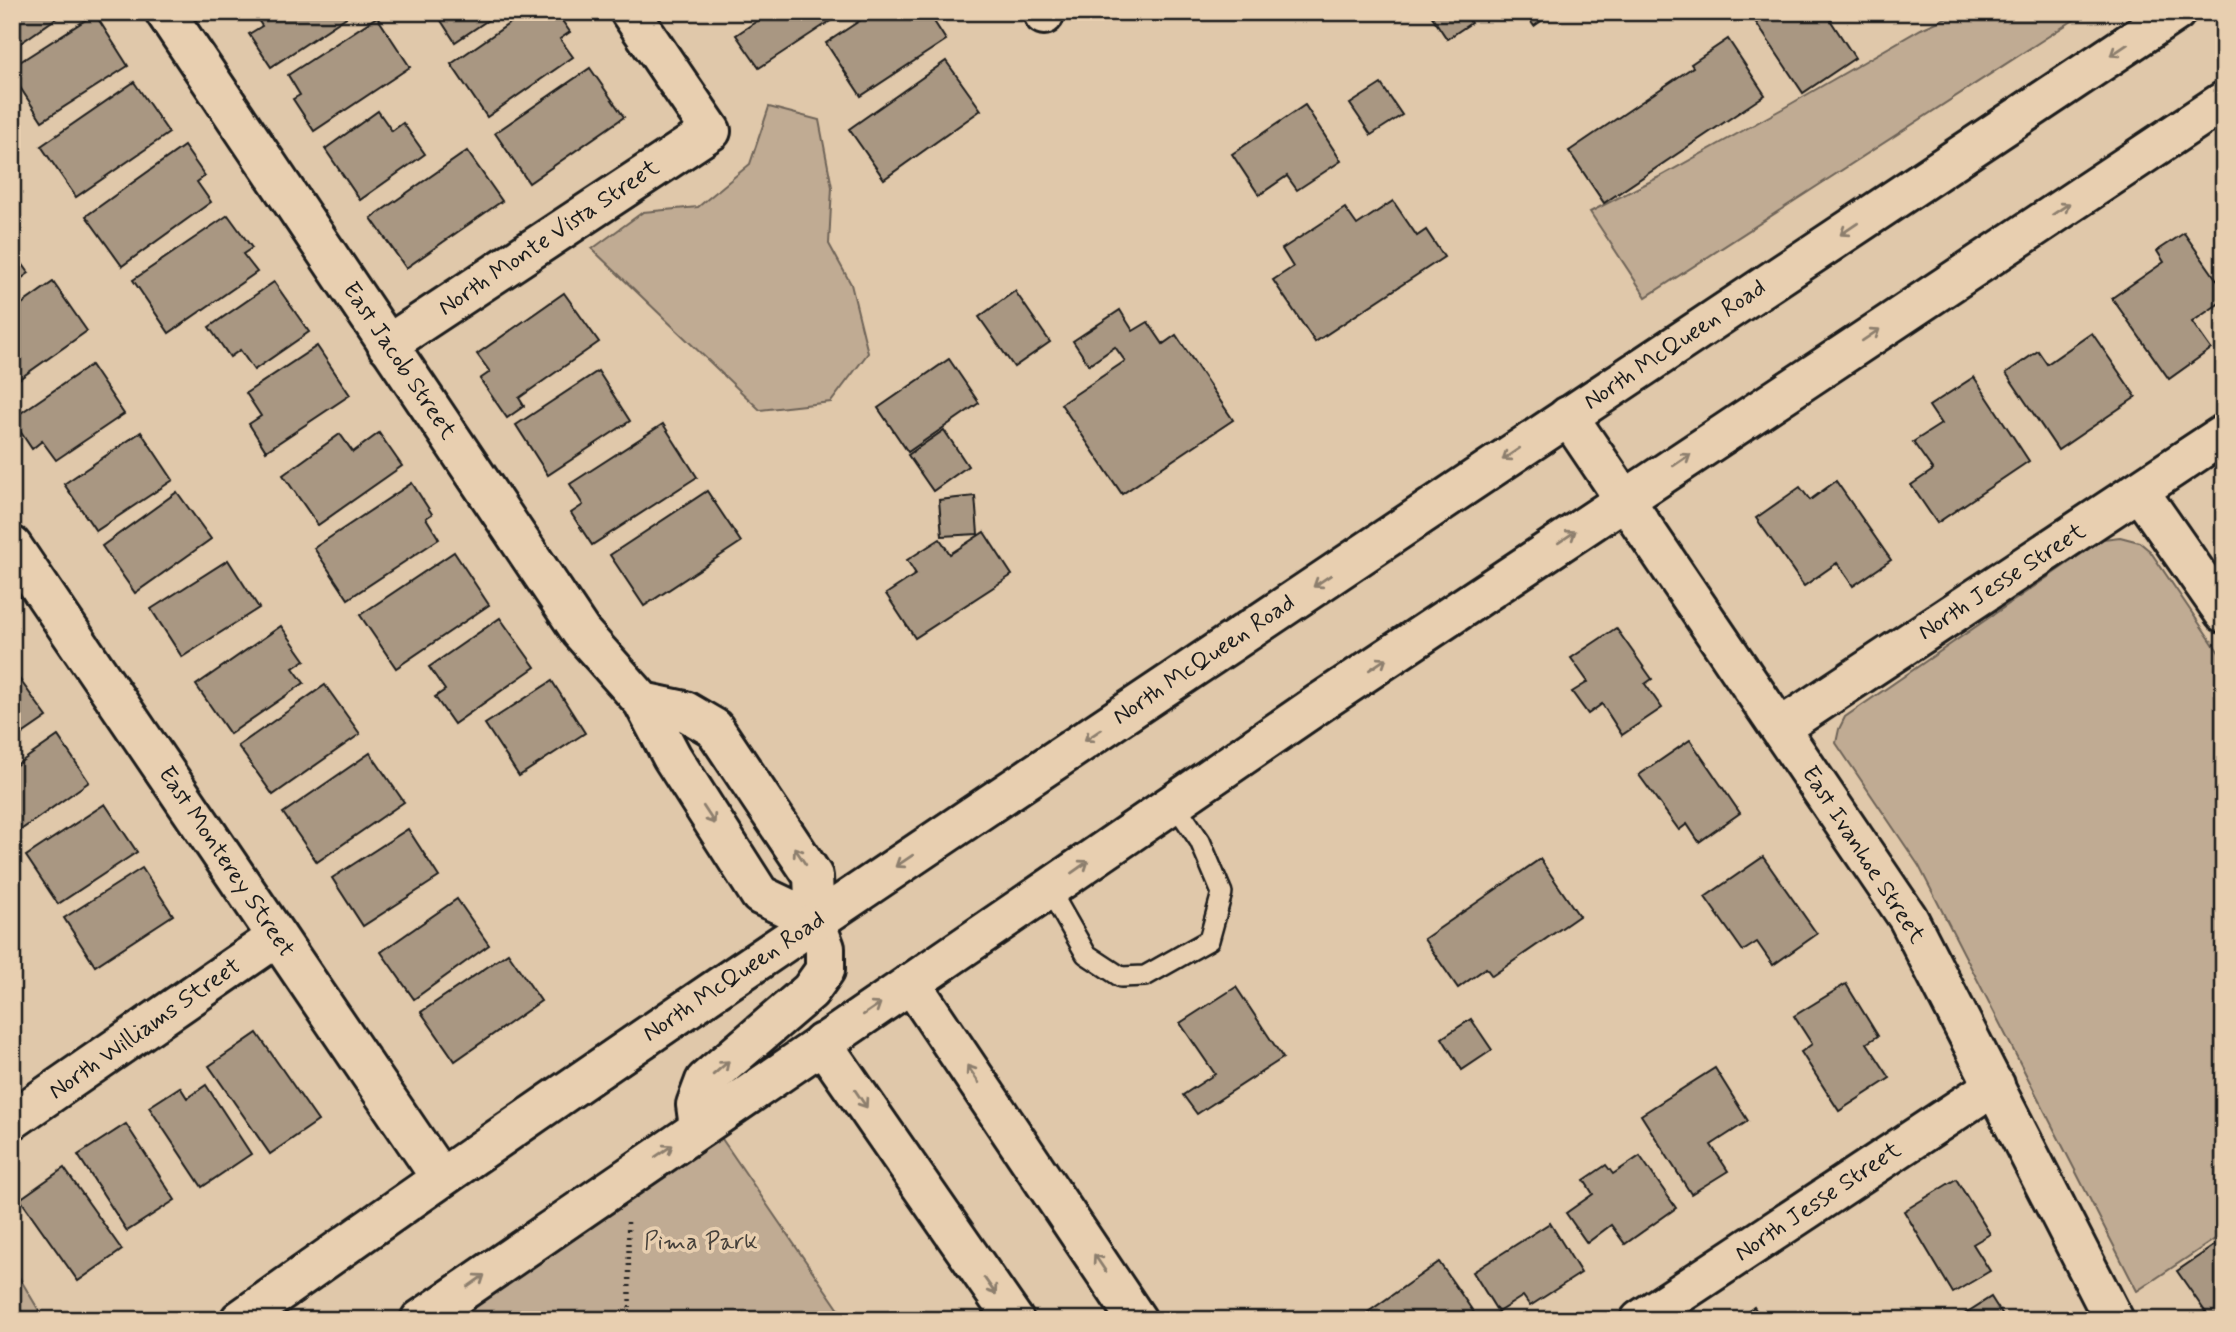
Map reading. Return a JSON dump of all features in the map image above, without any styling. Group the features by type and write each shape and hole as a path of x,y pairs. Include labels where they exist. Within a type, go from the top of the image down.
{"street":[{"name":"East Jacob Street","path":"165,12 581,632 643,702 672,757 760,895 815,920"},
{"name":"North Monte Vista Street","path":"387,345 711,131 630,12"},
{"name":"North McQueen Road","path":"240,1320 440,1177 815,920 2176,12"},
{"path":"421,1320 1049,888 1625,498 2224,101"},
{"name":"East Ivanhoe Street","path":"1568,416 1908,918 2114,1320"},
{"name":"North Jesse Street","path":"1780,728 2224,434"},
{"path":"2139,491 2224,612"},
{"name":"East Monterey Street","path":"12,546 440,1177"},
{"path":"643,702 685,711 714,728 813,876 815,920 825,947 825,970 810,991 705,1081 696,1105 699,1127"},
{"name":"North Williams Street","path":"12,1121 277,937"},
{"path":"911,983 1137,1320"},
{"path":"822,1043 1014,1320"},
{"name":"North Jesse Street","path":"1640,1320 1995,1085"}],"lane":[{"path":"1049,888 1086,954 1121,977 1145,976 1209,940 1222,893 1200,842 1174,803"}],"path":[{"path":"622,1213 629,1224 630,1320"}],"green space":[{"path":"1959,12 2086,12 1646,297 1590,212 1661,176 1921,29"},
{"path":"769,107 819,120 832,187 829,244 851,284 868,353 831,402 760,410 592,249 643,212 698,207 750,164"},
{"path":"2120,537 2139,542 2150,551 2224,660 2224,1233 2137,1291 1919,866 1836,743 1845,717 2103,539"},
{"name":"Pima Park","path":"720,1136 846,1320 456,1320"},
{"path":"12,1273 19,1277 41,1314 41,1320 12,1320"}],"building":[{"path":"12,12 65,12 12,49"},
{"path":"253,12 354,12 271,67 249,34 262,26"},
{"path":"500,12 455,42 436,13"},
{"path":"526,12 556,12 570,32 560,39 573,57 487,117 451,64"},
{"path":"764,12 836,12 838,16 759,68 736,35 766,15"},
{"path":"873,12 928,12 946,40 861,96 826,43"},
{"path":"1429,12 1464,12 1471,23 1447,39"},
{"path":"1524,12 1554,12 1534,26"},
{"path":"1749,12 1825,12 1855,58 1803,93"},
{"path":"95,14 128,66 42,121 12,75 12,67"},
{"path":"377,17 410,67 314,131 293,99 300,95 288,75"},
{"path":"1728,39 1765,95 1604,203 1569,151 1693,67 1691,64"},
{"path":"946,61 981,110 884,179 849,129"},
{"path":"590,68 624,117 529,183 495,133"},
{"path":"134,82 169,133 76,197 41,146"},
{"path":"1381,84 1402,115 1371,135 1350,104"},
{"path":"1305,105 1341,161 1297,190 1287,176 1259,195 1232,154"},
{"path":"378,111 392,131 403,123 425,154 360,200 325,149"},
{"path":"184,146 205,176 197,182 211,202 122,266 86,216"},
{"path":"467,151 502,201 406,268 371,218"},
{"path":"1393,201 1417,236 1426,230 1444,257 1315,342 1273,280 1293,267 1282,249 1345,208 1357,225"},
{"path":"228,215 252,248 243,254 257,272 169,333 133,280"},
{"path":"2184,233 2224,290 2224,300 2192,322 2211,349 2169,379 2112,298 2164,262 2157,251"},
{"path":"12,249 29,273 12,285"},
{"path":"53,282 87,331 12,384 12,311"},
{"path":"274,282 309,332 254,370 240,350 230,357 209,327"},
{"path":"1015,291 1050,342 1014,367 979,317"},
{"path":"564,293 599,342 519,398 524,406 507,418 480,379 490,372 477,354"},
{"path":"1120,310 1133,331 1148,322 1163,344 1176,335 1233,420 1122,494 1061,404 1125,361 1115,347 1089,365 1073,341"},
{"path":"2092,333 2136,397 2058,450 2006,373 2038,351 2047,364"},
{"path":"317,346 350,395 266,451 249,424 261,416 246,393"},
{"path":"949,359 979,403 908,452 878,408"},
{"path":"91,365 124,414 56,460 42,441 32,449 12,419"},
{"path":"598,371 630,421 548,475 516,425"},
{"path":"1974,377 2029,461 1937,523 1911,485 1933,470 1913,442 1941,424 1929,406"},
{"path":"663,424 697,477 592,545 571,513 583,505 570,484"},
{"path":"944,430 968,466 933,491 908,455"},
{"path":"141,432 173,480 96,531 64,484"},
{"path":"379,433 402,466 318,525 283,475 340,434 353,452"},
{"path":"1836,481 1891,560 1853,586 1837,563 1804,586 1756,518 1800,487 1810,500"},
{"path":"412,483 432,514 426,518 439,539 348,599 314,548"},
{"path":"707,491 741,542 644,606 610,555"},
{"path":"177,492 211,539 135,593 102,546"},
{"path":"975,496 978,534 942,536 939,500"},
{"path":"984,532 1012,575 915,638 886,594 916,574 907,560 940,539 950,554"},
{"path":"454,552 489,605 396,668 360,615"},
{"path":"228,560 259,608 182,657 151,609"},
{"path":"500,618 535,667 454,724 435,697 445,690 429,667"},
{"path":"281,626 305,660 293,668 304,683 230,734 196,685"},
{"path":"1616,628 1652,679 1645,684 1662,708 1622,735 1602,704 1588,714 1572,692 1588,682 1571,658"},
{"path":"12,669 47,717 12,741"},
{"path":"552,681 585,733 519,776 485,724"},
{"path":"325,685 360,734 273,795 238,746"},
{"path":"58,736 89,782 12,836 12,768"},
{"path":"1690,740 1740,813 1699,842 1687,824 1679,830 1639,775"},
{"path":"370,753 404,802 317,862 283,813"},
{"path":"105,804 137,852 58,904 26,856"},
{"path":"408,829 439,877 363,926 332,878"},
{"path":"1763,857 1817,934 1773,965 1757,942 1743,951 1705,897"},
{"path":"1540,859 1579,916 1492,976 1486,968 1458,988 1424,939"},
{"path":"142,868 173,915 95,966 64,918"},
{"path":"457,899 489,945 414,999 381,952"},
{"path":"508,953 541,1001 455,1061 421,1012"},
{"path":"1846,984 1878,1036 1867,1043 1890,1078 1839,1111 1801,1052 1812,1044 1794,1016"},
{"path":"1236,987 1283,1058 1197,1114 1183,1095 1215,1074 1180,1023"},
{"path":"1471,1019 1492,1050 1462,1070 1442,1038"},
{"path":"257,1033 318,1121 270,1154 209,1066"},
{"path":"1715,1068 1748,1121 1711,1145 1728,1171 1691,1194 1641,1115"},
{"path":"206,1085 251,1154 202,1187 149,1107 180,1087 187,1098"},
{"path":"126,1124 175,1200 127,1231 78,1155"},
{"path":"1640,1156 1676,1208 1625,1244 1611,1225 1587,1243 1566,1213 1593,1194 1584,1180 1606,1165 1613,1174"},
{"path":"64,1168 122,1250 78,1281 20,1199"},
{"path":"1956,1179 1990,1234 1973,1244 1990,1271 1953,1293 1904,1211"},
{"path":"1550,1223 1581,1273 1530,1306 1523,1296 1498,1312 1473,1272"},
{"path":"2224,1239 2224,1320 2211,1320 2177,1271"},
{"path":"1439,1262 1479,1320 1363,1320 1361,1317"},
{"path":"1991,1297 2005,1319 2016,1313 2020,1320 1955,1320"},
{"path":"1754,1307 1763,1320 1737,1320"}]}
